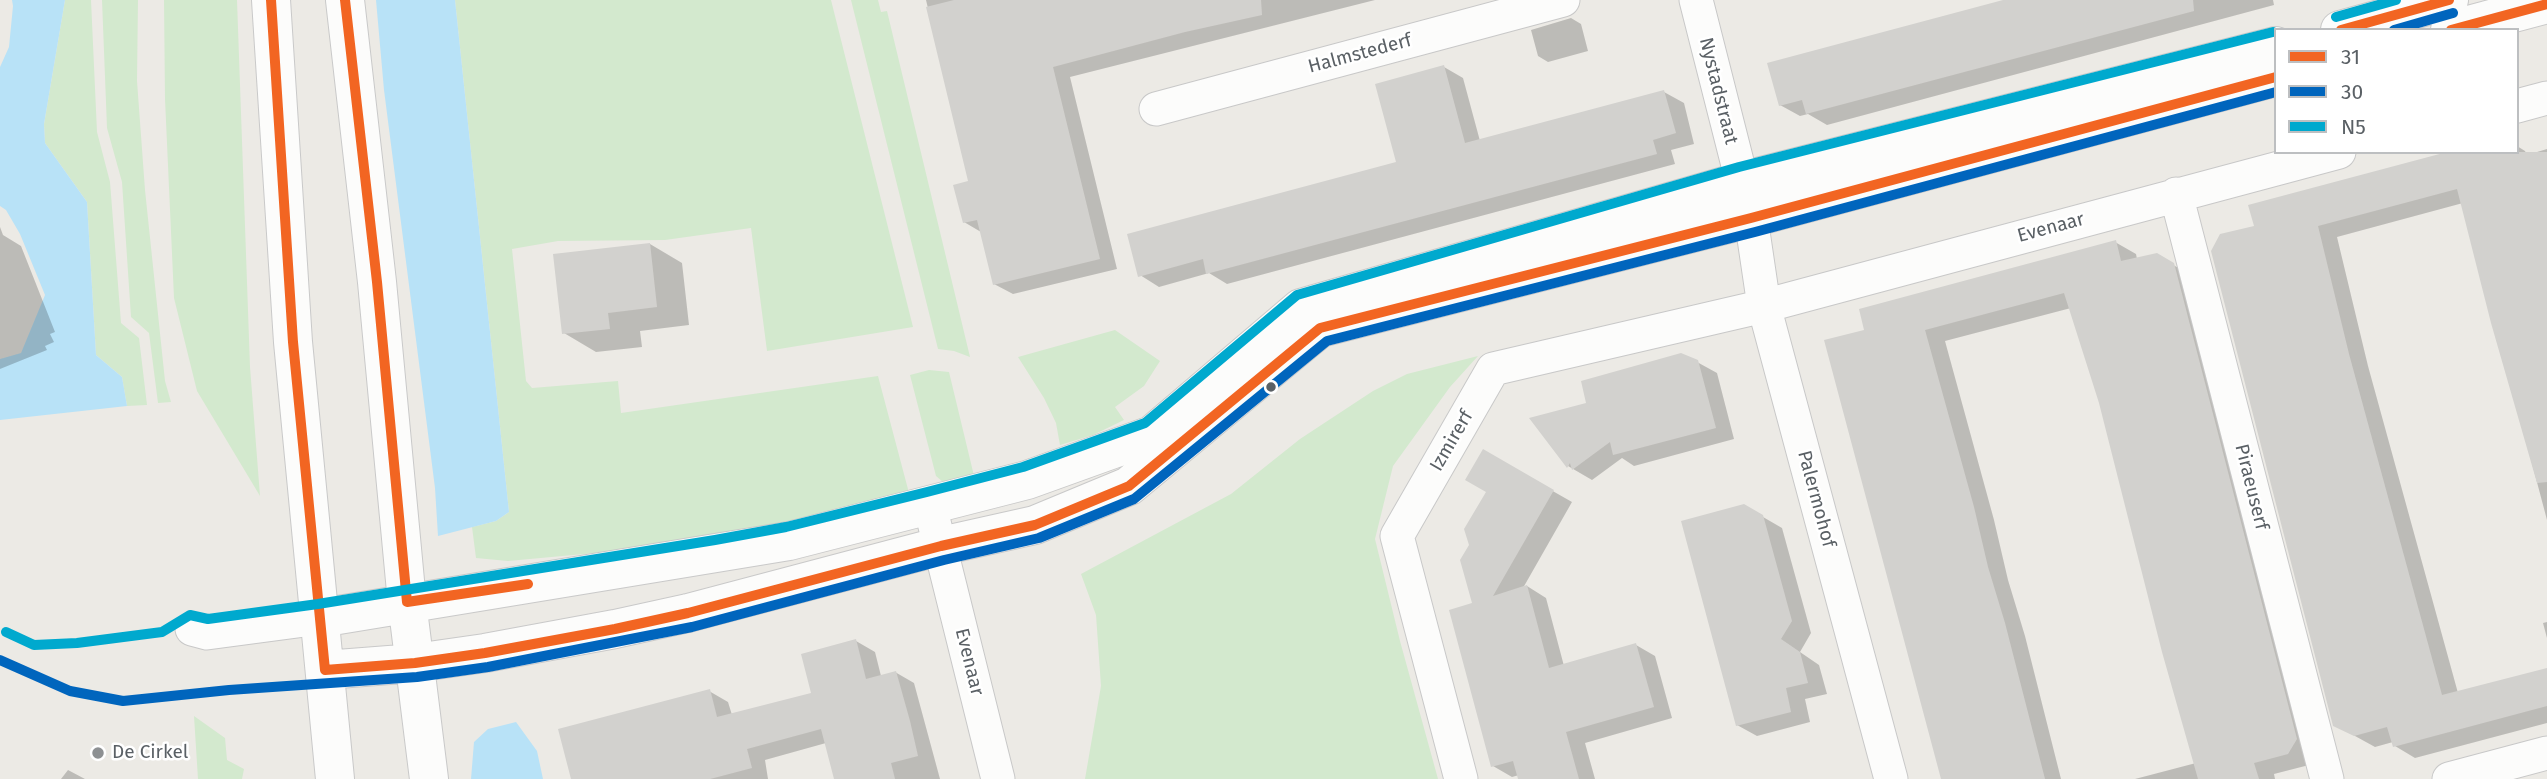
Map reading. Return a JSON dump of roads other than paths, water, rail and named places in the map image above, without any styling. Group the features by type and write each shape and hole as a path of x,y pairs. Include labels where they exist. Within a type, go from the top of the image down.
{"street":[{"path":"271,0 293,342 335,779"},
{"path":"345,0 377,282 407,602 429,779"},
{"name":"Halmstederf","path":"1157,109 1563,0"},
{"name":"Nystadstraat","path":"1696,0 1741,181"},
{"path":"2347,28 2449,0"},
{"path":"2457,28 2547,4"},
{"path":"192,629 207,633 320,618 729,552 789,541 1027,480 1152,435 1301,308 1741,181 2274,47"},
{"path":"325,670 415,663 485,653 688,614 941,546 1035,525 1129,486 1320,328 1751,218 2274,78"},
{"path":"2519,105 2547,98"},
{"name":"Evenaar","path":"1764,306 2331,154"},
{"path":"1741,181 1751,218"},
{"name":"Piraeuserf","path":"2176,194 2327,779"},
{"name":"Palermohof","path":"1751,218 1764,306 1891,779"},
{"name":"Izmirerf","path":"1461,779 1397,536 1493,369 1764,306"},
{"name":"Evenaar","path":"930,506 998,779"},
{"path":"2449,779 2547,753"}],"water":[{"path":"12,0 65,0 44,124 45,143 87,202 96,355 122,377 127,406 0,420 0,359 21,353 45,295 20,234 6,210 0,206 0,67 9,47"},
{"path":"376,0 455,0 509,512 496,521 438,536 435,488 384,90"},
{"path":"516,722 537,751 543,779 471,779 474,742 488,729"}],"place":[{"name":"De Cirkel","path":"98,753"}]}
